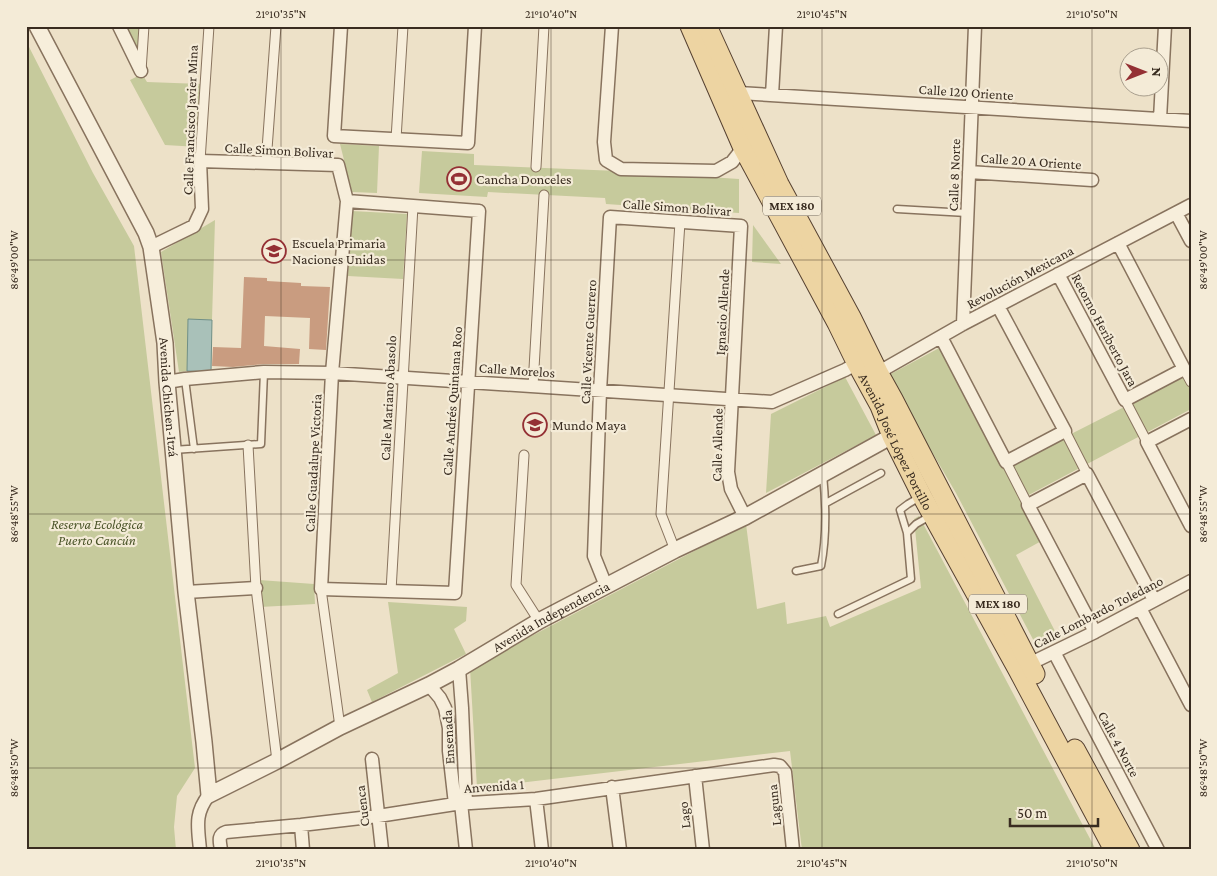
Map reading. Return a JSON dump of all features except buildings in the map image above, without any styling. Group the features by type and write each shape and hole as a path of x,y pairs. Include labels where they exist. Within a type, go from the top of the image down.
{"main road":[{"path":"676,26 724,105"},
{"name":"Avenida José López Portillo","path":"690,26 743,148 837,323 867,368 893,399 1114,850"},
{"name":"Avenida José López Portillo","path":"707,26 780,184 851,317 880,406 892,436 922,496 1130,850"},
{"path":"716,26 738,93"}],"street":[{"name":"Avenida Chichen-Itzá","path":"37,26 146,233 151,247 165,343 186,592 209,795"},
{"path":"119,26 141,71"},
{"path":"141,71 144,26"},
{"name":"Calle Francisco Javier Mina","path":"151,247 194,226 202,209 200,161 209,26"},
{"path":"266,163 276,26"},
{"name":"Calle Simon Bolivar","path":"341,26 334,136 468,143 475,26"},
{"path":"396,139 403,26"},
{"path":"536,167 544,26"},
{"path":"612,26 604,142 606,160 621,169 716,171 732,162 743,148"},
{"path":"772,95 776,26"},
{"name":"Calle 8 Norte","path":"963,324 975,26"},
{"path":"1160,119 1165,26"},
{"name":"Calle 120 Oriente","path":"738,93 1191,121"},
{"name":"Calle Simon Bolivar","path":"200,161 338,165 347,201"},
{"name":"Calle 20 A Oriente","path":"969,172 1092,180"},
{"path":"533,386 544,194"},
{"path":"347,201 413,206"},
{"name":"Calle Guadalupe Victoria","path":"340,727 321,589 332,373 347,201"},
{"name":"Revolución Mexicana","path":"867,368 941,337 1191,205"},
{"name":"Calle Andrés Quintana Roo","path":"391,591 455,593 479,211 413,206"},
{"name":"Calle Mariano Abasolo","path":"391,591 413,206"},
{"path":"1176,213 1191,241"},
{"name":"Calle Simon Bolivar","path":"610,217 741,226"},
{"name":"Calle Vicente Guerrero","path":"606,586 594,556 600,391 610,217"},
{"path":"675,550 661,514 680,222"},
{"name":"Ignacio Allende","path":"733,400 741,226"},
{"path":"1118,243 1191,382"},
{"name":"Retorno Heriberto Jara","path":"1058,274 1124,400 1184,369"},
{"path":"998,306 1154,600"},
{"path":"941,337 1095,632"},
{"name":"Calle Morelos","path":"167,382 264,372 332,373 772,402 867,368"},
{"name":"Calle Allende","path":"733,400 728,472 731,488 745,517"},
{"path":"1124,400 1191,526"},
{"path":"1147,442 1191,420"},
{"path":"1006,462 1065,431"},
{"name":"Avenida Independencia","path":"209,795 340,727 429,685 539,621 675,550 745,517 892,436"},
{"path":"248,445 256,588 277,761"},
{"path":"524,455 516,585 539,621"},
{"path":"1028,505 1087,474"},
{"name":"Calle Lombardo Toledano","path":"1024,667 1191,581"},
{"path":"186,592 256,588"},
{"path":"321,589 391,591"},
{"path":"1140,608 1191,705"},
{"name":"Calle 4 Norte","path":"1054,652 1158,850"},
{"name":"Ensenada","path":"459,669 462,708 461,803 466,850"},
{"name":"Ensenada","path":"429,685 440,698 445,708 448,721 449,752 461,803"},
{"name":"Cuenca","path":"372,759 382,850"},
{"name":"Anvenida 1","path":"220,844 222,834 226,832 301,826 461,803 536,799 774,765"},
{"name":"Laguna","path":"774,765 780,766 785,772 793,850"},
{"name":"Lago","path":"695,776 703,850"},
{"path":"612,787 620,850"},
{"path":"200,850 199,812 202,803 209,795"},
{"path":"536,799 542,850"},
{"path":"301,826 303,850"}],"lane":[{"path":"897,209 968,213"},
{"path":"173,450 261,444 264,372"},
{"path":"185,379 194,449"},
{"path":"796,571 821,566 824,550 826,503 822,473"},
{"path":"826,503 881,473"},
{"path":"838,614 911,579 906,533 900,510 922,496"},
{"path":"906,533 916,524 932,515"}],"green space":[{"path":"122,26 141,26 140,64"},
{"name":"Reserva Ecológica Puerto Cancún","path":"26,41 93,173 134,246 195,768 177,796 174,827 176,850 26,850"},
{"path":"142,74 147,82 201,84 199,147 165,145 130,80"},
{"path":"340,144 379,146 377,193 352,192"},
{"path":"422,151 474,154 474,165 618,171 739,179 739,213 606,204 605,198 488,192 487,197 419,193"},
{"path":"352,211 407,214 403,279 348,276"},
{"path":"215,220 212,320 188,320 187,371 179,372 161,252"},
{"path":"753,225 781,264 752,262"},
{"path":"941,347 1004,468 1191,373 1191,409 1023,498 1045,539 1016,555 1058,637 1037,647 956,493 889,375"},
{"path":"845,377 876,435 766,493 771,414"},
{"path":"919,516 1096,850 802,850 790,751 477,788 470,668 746,524 757,609 785,602 787,624 826,616 830,627 921,588 914,519"},
{"path":"259,580 314,584 315,604 260,607"},
{"path":"388,602 467,607 466,621 454,629 466,654 372,702 367,690 398,673"}],"water":[{"path":"188,319 212,320 211,372 187,371"}],"place":[{"name":"Cancha Donceles","path":"459,179"},
{"name":"Escuela Primaria Naciones Unidas","path":"274,251"},
{"name":"Mundo Maya","path":"535,425"}]}
